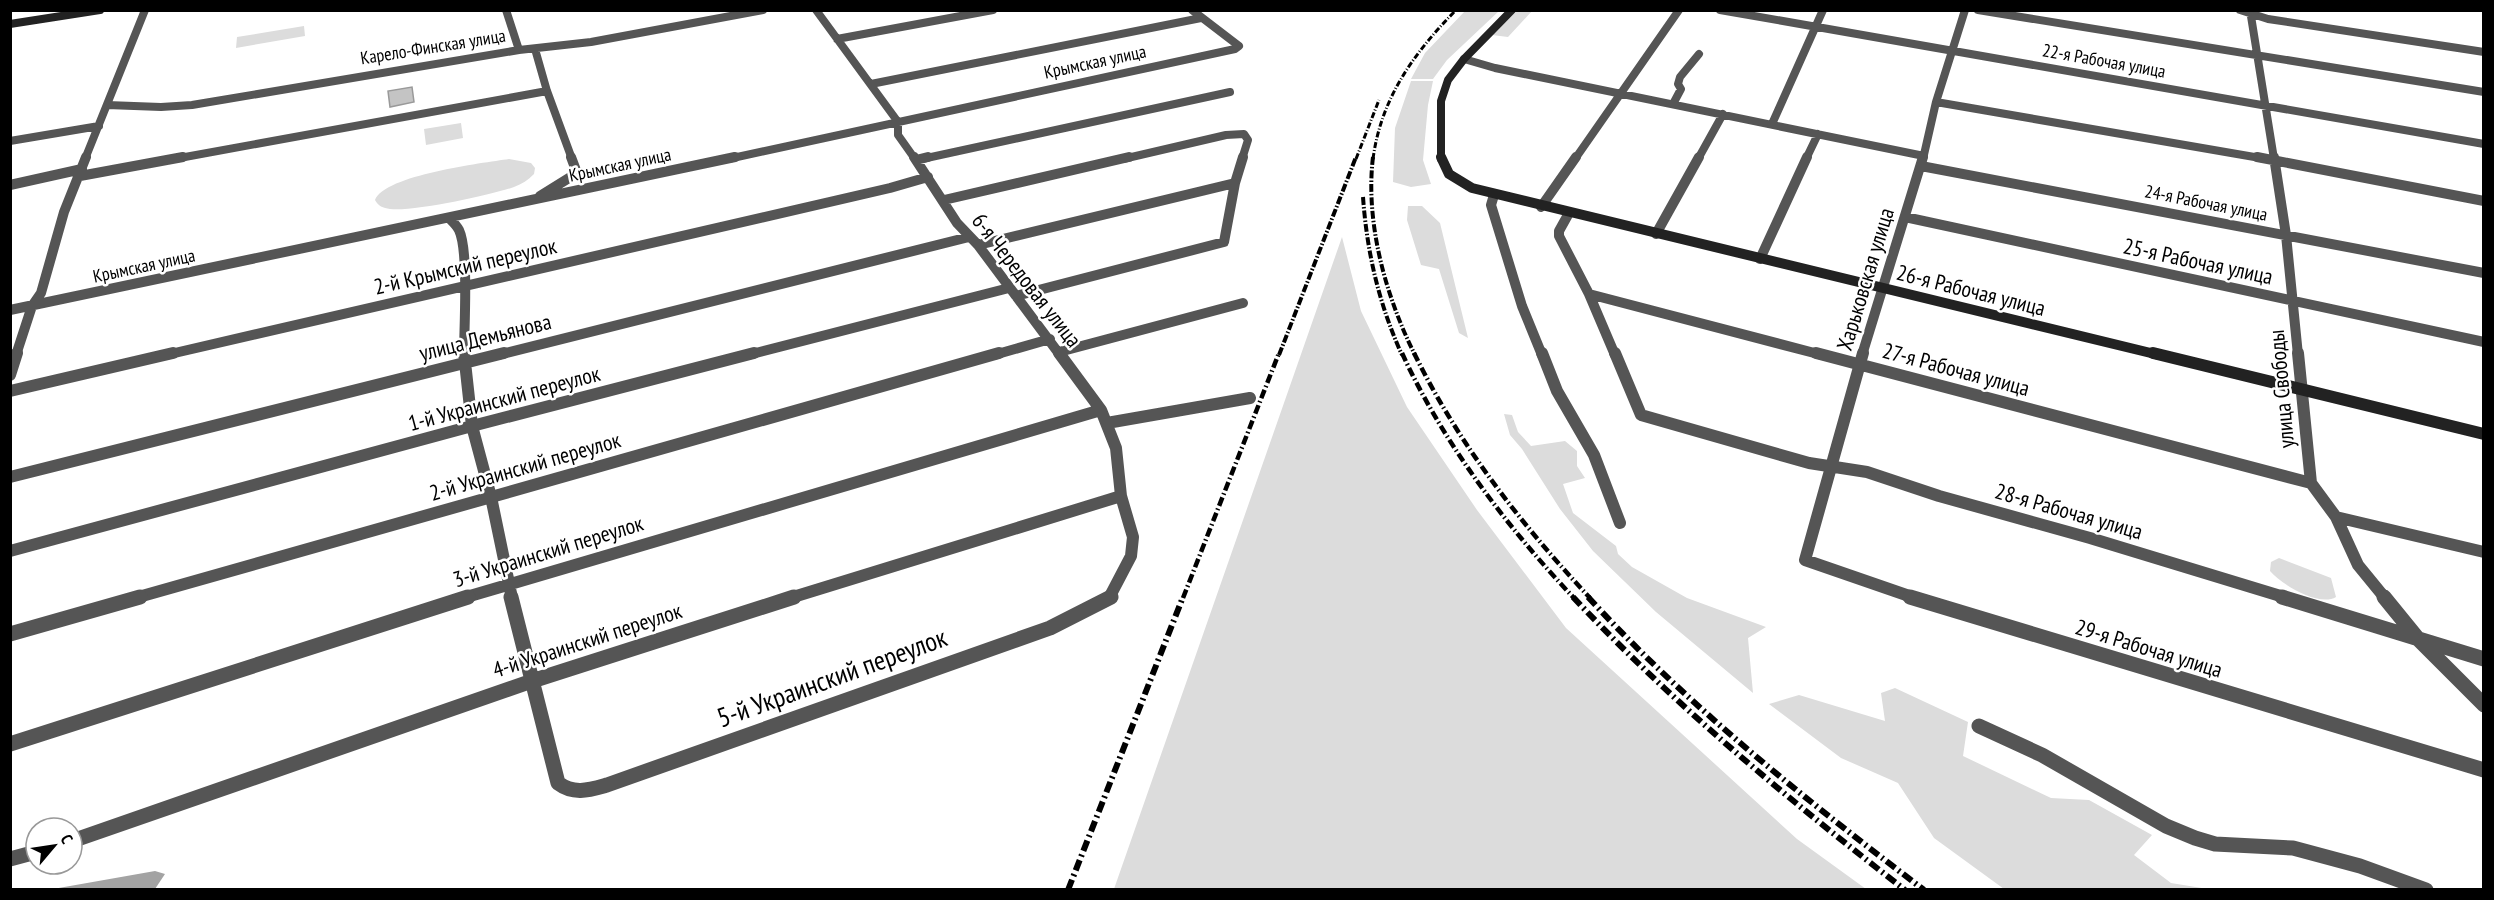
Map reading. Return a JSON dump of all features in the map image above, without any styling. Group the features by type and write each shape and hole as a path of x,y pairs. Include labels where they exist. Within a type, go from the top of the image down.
{"main road":[{"path":"10,24 100,10"},
{"path":"1464,59 1512,10"},
{"name":"26-я Рабочая улица","path":"1464,59 1443,90 1439,152 1442,164 1452,177 1472,188 1541,207 2484,434"}],"street":[{"path":"10,375 32,306 41,293 64,212 145,10"},
{"path":"506,10 519,50"},
{"name":"Карело-Финская улица","path":"107,105 161,107 192,105 519,50 591,42 763,10"},
{"name":"6-я Чередовая улица","path":"816,10 898,122 898,135 944,200 957,223 974,241 1050,339 1101,410 1107,423 1120,471 1121,496 1133,537 1131,556 1110,598"},
{"path":"837,39 993,10"},
{"path":"1191,10 1201,18"},
{"path":"1541,207 1679,10"},
{"name":"22-я Рабочая улица","path":"1720,10 2484,144"},
{"path":"1772,124 1823,10"},
{"name":"Харьковская улица","path":"1804,560 1859,365 1922,161 1936,102 1965,10"},
{"path":"1978,10 2484,92"},
{"path":"2247,11 2268,19 2484,52"},
{"name":"улица Свободы","path":"2247,11 2266,106 2286,234 2311,483 2336,517 2358,565 2419,640 2484,705"},
{"path":"871,84 1201,18"},
{"name":"Крымская улица","path":"10,310 404,226 450,219 1235,49 1239,46 1201,18"},
{"path":"534,200 577,173 547,91 535,49"},
{"path":"1673,104 1681,89 1678,84 1680,77 1700,54"},
{"name":"24-я Рабочая улица","path":"1464,59 1495,68 1818,134 1922,161 2484,273"},
{"path":"10,185 547,91"},
{"path":"916,159 1230,92"},
{"path":"1936,102 2273,160 2484,201"},
{"path":"1656,234 1723,114"},
{"path":"10,141 99,126"},
{"path":"1760,260 1818,134"},
{"path":"944,200 1226,135 1244,135 1248,140 1235,183"},
{"name":"2-й Крымский переулок","path":"10,391 928,177"},
{"name":"улица Демьянова","path":"10,477 464,362 974,241 1235,183"},
{"name":"1-й Украинский переулок","path":"10,551 472,426 1012,292 1224,242 1235,183"},
{"path":"1494,195 1491,205 1522,306 1557,391 1594,455 1620,523"},
{"path":"1569,213 1559,231 1559,236 1589,294"},
{"name":"25-я Рабочая улица","path":"1905,217 2294,303 2484,342"},
{"path":"450,219 459,230 460,238 465,286 464,362 472,426 491,497 508,584 532,681"},
{"name":"27-я Рабочая улица","path":"1589,294 2311,483"},
{"name":"28-я Рабочая улица","path":"1589,294 1641,415 1809,463 1832,464 1900,481 1936,495 2025,518 2484,659"},
{"path":"1059,352 1243,303"},
{"name":"2-й Украинский переулок","path":"10,634 1050,339"},
{"path":"1107,423 1250,398"},
{"name":"3-й Украинский переулок","path":"10,744 508,584 1101,410"},
{"name":"4-й Украинский переулок","path":"84,838 532,681 863,574 1121,496"},
{"path":"2336,517 2484,552"},
{"name":"29-я Рабочая улица","path":"1804,560 1871,585 1954,611 2484,770"},
{"name":"5-й Украинский переулок","path":"532,681 558,783 567,791 583,792 1050,628 1110,598"},
{"path":"1979,726 2042,755 2166,826 2194,838 2215,844 2293,848 2360,866 2426,890"}],"shaded area":[{"path":"1465,11 1499,11 1447,60 1433,79 1411,79 1425,53"},
{"path":"1517,11 1532,11 1508,37 1492,35"},
{"path":"304,26 305,36 236,48 237,37"},
{"path":"1411,81 1433,81 1428,105 1423,160 1431,184 1411,187 1393,182 1395,128"},
{"path":"461,123 463,138 426,145 424,129"},
{"path":"509,159 531,163 535,168 534,174 525,182 514,187 433,205 390,209 381,206 375,200 383,191 415,177 457,167"},
{"path":"1408,206 1422,206 1440,223 1468,338 1459,333 1439,269 1421,265 1407,220"},
{"path":"1342,237 1361,311 1407,407 1477,510 1566,628 1797,839 1866,889 1114,889"},
{"path":"1504,414 1512,415 1518,432 1531,446 1565,441 1577,451 1577,466 1585,478 1563,484 1573,513 1616,546 1618,554 1632,567 1687,598 1766,627 1748,638 1753,693 1656,612 1593,551 1560,509 1522,449 1510,435"},
{"path":"2279,558 2331,578 2336,597 2320,599 2311,597 2283,582 2270,571 2271,562"},
{"path":"1895,688 1968,722 1963,756 2051,798 2089,800 2152,835 2134,855 2171,883 2208,889 2004,889 1934,838 1898,783 1841,758 1769,704 1799,695 1885,721 1881,693"},
{"path":"155,871 165,874 155,889 53,889"}],"building":[{"path":"412,87 414,102 390,107 388,91"}],"railway":[{"path":"1373,159 1383,116 1402,78 1426,43 1456,10"},
{"path":"1356,159 1379,100"},
{"path":"1279,355 1356,157"},
{"path":"1373,157 1372,208 1380,259 1395,309 1415,354"},
{"path":"1363,197 1375,278 1402,355"},
{"path":"1183,598 1279,353"},
{"path":"1402,353 1437,419 1478,483 1549,571 1574,598"},
{"path":"1415,354 1451,420 1493,482 1564,570 1590,598"},
{"path":"1068,890 1183,597"},
{"path":"1573,597 1651,676 1733,750 1905,890"},
{"path":"1588,597 1667,677 1750,751 1792,787 1924,890"}]}
